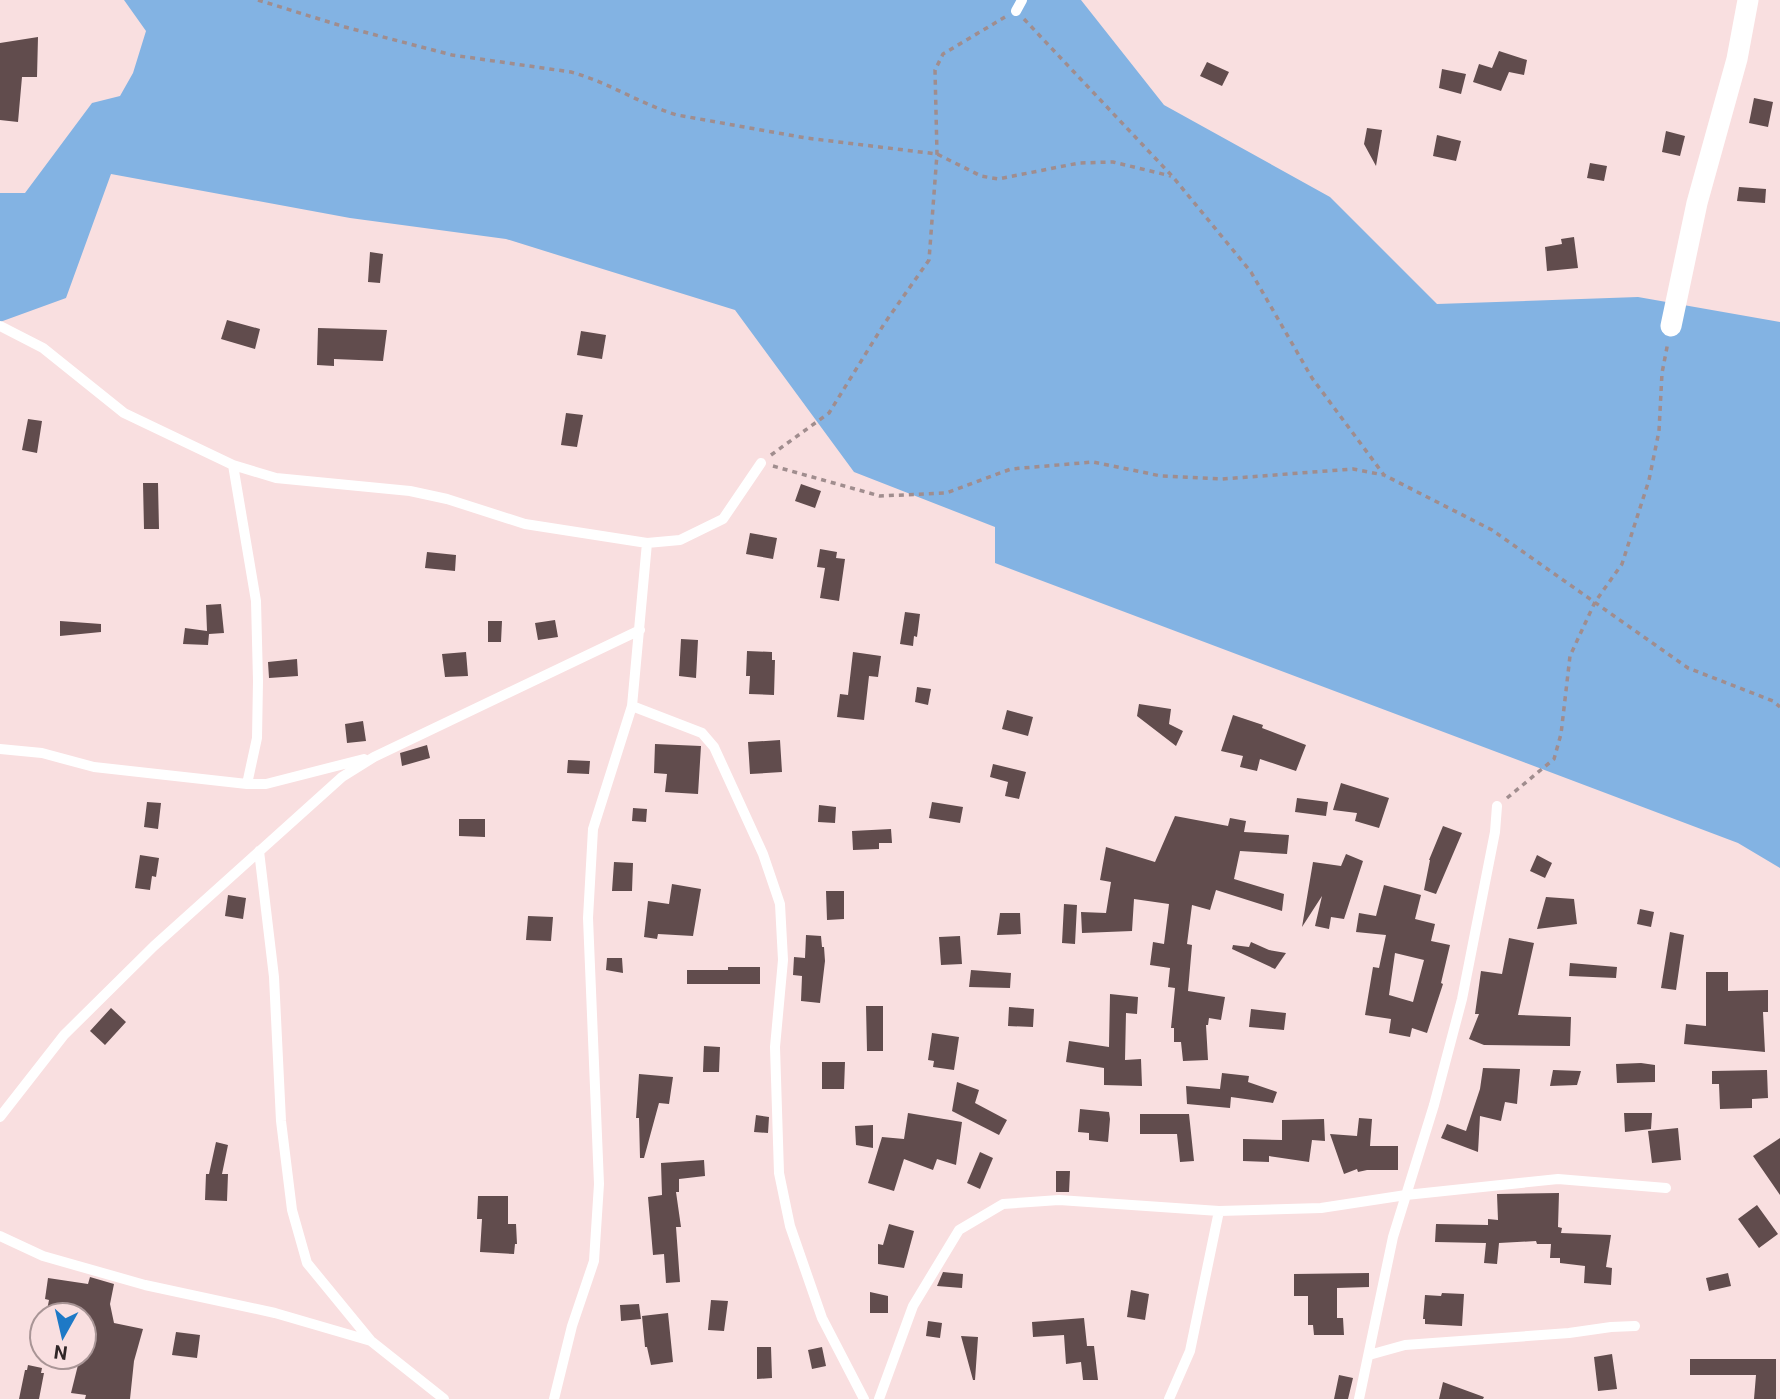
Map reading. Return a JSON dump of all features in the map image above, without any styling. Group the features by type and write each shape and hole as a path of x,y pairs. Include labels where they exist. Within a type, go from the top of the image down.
{"street":[{"path":"1671,326 1697,202 1737,59 1748,0"}],"lane":[{"path":"1016,11 1022,0"},
{"path":"0,326 43,348 124,413 233,465 276,478 410,491 447,499 525,524 647,543 680,540 723,519 761,463"},
{"path":"233,465 256,601 257,738 247,784"},
{"path":"554,1399 572,1325 594,1261 599,1184 588,918 593,829 632,706 647,543"},
{"path":"0,1117 64,1035 154,946 342,777 374,757 640,630"},
{"path":"632,706 702,733 714,747 763,854 780,904 783,960 775,1047 779,1173 790,1226 822,1318 864,1399"},
{"path":"0,749 43,753 94,767 247,784 266,784 374,757"},
{"path":"1359,1399 1392,1237 1462,999 1495,832 1497,806"},
{"path":"259,851 274,977 281,1121 292,1210 307,1263 371,1341 444,1399"},
{"path":"879,1399 913,1306 959,1230 1003,1204 1059,1200 1219,1212 1321,1208 1406,1195 1558,1179 1666,1188"},
{"path":"1169,1399 1190,1351 1219,1212"},
{"path":"0,1236 43,1256 145,1284 275,1313 371,1341"},
{"path":"1369,1355 1405,1345 1635,1326"}],"path":[{"path":"258,0 345,27 452,55 587,76 660,110 806,138 937,154 981,176 998,179 1079,163 1113,162 1173,177"},
{"path":"761,463 828,413 884,324 925,268 931,251 937,154 935,70 938,61 943,54 1016,11 1173,177 1251,272 1312,378 1384,475"},
{"path":"1497,806 1554,759 1570,656 1595,603 1622,564 1649,480 1659,430 1662,373 1671,326"},
{"path":"761,463 798,471 880,496 946,493 1011,469 1093,462 1161,476 1222,480 1353,469 1384,475 1492,530 1688,668 1773,701 1780,707"}],"water":[{"path":"124,0 1081,0 1164,105 1330,197 1437,304 1638,297 1780,322 1780,868 1738,843 995,563 995,527 854,472 735,310 506,239 350,218 111,174 66,298 0,322 0,193 25,193 92,103 120,96 133,73 146,31"}],"building":[{"path":"38,37 37,77 22,77 18,122 0,120 0,43"},
{"path":"1499,51 1527,60 1524,75 1509,72 1501,91 1473,82 1479,64 1492,68"},
{"path":"1207,62 1229,72 1222,86 1200,76"},
{"path":"1442,69 1466,74 1461,94 1439,88"},
{"path":"1754,98 1773,102 1768,127 1749,123"},
{"path":"1367,128 1382,130 1376,166 1364,144"},
{"path":"1666,131 1685,136 1680,156 1662,152"},
{"path":"1437,135 1461,141 1456,161 1433,156"},
{"path":"1590,163 1607,166 1604,181 1587,178"},
{"path":"1739,187 1766,189 1765,203 1737,201"},
{"path":"1574,237 1578,268 1547,271 1545,247 1562,244 1561,239"},
{"path":"370,252 383,254 380,283 368,282"},
{"path":"227,320 260,329 255,349 221,339"},
{"path":"318,328 387,330 383,361 334,359 334,366 317,365"},
{"path":"581,331 606,335 602,359 577,355"},
{"path":"566,413 583,415 577,447 561,445"},
{"path":"28,419 42,421 37,453 22,450"},
{"path":"143,483 158,483 159,529 144,529"},
{"path":"801,484 821,491 815,508 795,501"},
{"path":"750,533 777,538 773,559 746,554"},
{"path":"820,549 837,552 836,558 845,559 839,601 820,598 825,568 817,567"},
{"path":"427,552 456,555 455,571 425,568"},
{"path":"221,604 224,633 209,634 208,645 183,644 185,628 207,631 206,605"},
{"path":"905,612 920,614 913,646 900,644"},
{"path":"555,620 558,637 538,640 535,623"},
{"path":"60,621 101,624 101,632 60,636"},
{"path":"488,621 502,621 501,642 488,642"},
{"path":"681,639 698,640 696,678 679,676"},
{"path":"747,651 772,652 772,660 775,660 774,695 749,694 750,676 746,676"},
{"path":"466,652 468,676 445,677 442,654"},
{"path":"853,652 881,656 878,677 869,676 864,720 837,717 840,694 848,695"},
{"path":"297,659 298,676 269,678 268,662"},
{"path":"917,687 931,689 928,705 915,702"},
{"path":"1139,704 1171,709 1169,724 1183,731 1176,746 1137,716"},
{"path":"1007,710 1033,717 1028,736 1002,729"},
{"path":"1233,715 1263,725 1262,728 1306,745 1296,771 1260,759 1257,771 1240,767 1243,756 1221,751"},
{"path":"363,721 366,741 347,743 345,724"},
{"path":"780,740 782,772 750,774 748,742"},
{"path":"655,744 701,746 698,794 665,792 667,774 654,773"},
{"path":"427,745 430,758 402,766 400,753"},
{"path":"568,760 590,761 589,774 567,773"},
{"path":"993,764 1026,772 1019,799 1005,796 1008,782 990,777"},
{"path":"1341,783 1389,798 1379,828 1355,821 1357,813 1333,810"},
{"path":"1297,798 1328,802 1326,816 1295,812"},
{"path":"147,802 161,803 158,829 144,827"},
{"path":"932,802 963,807 960,823 929,818"},
{"path":"819,805 836,807 835,823 818,822"},
{"path":"633,808 647,809 646,822 632,821"},
{"path":"1175,816 1228,826 1230,818 1246,821 1244,832 1289,835 1287,854 1240,851 1234,879 1284,894 1282,911 1216,890 1210,910 1192,905 1187,944 1192,945 1188,991 1225,997 1221,1020 1209,1018 1206,1025 1208,1060 1183,1061 1181,1042 1174,1042 1174,1028 1171,1028 1175,988 1168,987 1170,968 1150,965 1153,942 1164,944 1169,904 1134,899 1132,931 1082,933 1081,912 1106,913 1111,882 1100,880 1106,847 1155,862"},
{"path":"459,819 485,819 485,837 459,836"},
{"path":"1443,826 1462,833 1436,894 1424,890 1429,860"},
{"path":"891,829 892,843 879,843 879,849 853,850 852,831"},
{"path":"1346,854 1363,861 1344,919 1331,917 1329,929 1315,926 1322,896 1302,927 1313,862 1341,866"},
{"path":"140,855 159,858 156,877 152,876 150,890 135,888"},
{"path":"1537,855 1552,863 1545,878 1530,871"},
{"path":"614,862 633,863 632,891 612,891"},
{"path":"672,884 701,889 693,936 658,934 657,939 644,937 648,901 669,904"},
{"path":"1384,885 1421,895 1415,919 1435,924 1431,941 1450,945 1441,983 1443,984 1427,1033 1412,1028 1410,1037 1389,1033 1391,1019 1365,1015 1373,967 1379,968 1386,935 1356,932 1359,913 1376,916","holes":["1395,953 1424,960 1413,1002 1389,995"]},
{"path":"826,891 844,891 844,919 827,920"},
{"path":"228,895 246,898 243,919 225,916"},
{"path":"1546,897 1574,899 1577,924 1537,929"},
{"path":"1064,904 1077,905 1075,944 1062,943"},
{"path":"1640,909 1654,912 1651,927 1637,924"},
{"path":"1000,913 1020,913 1021,934 997,935"},
{"path":"528,916 553,917 551,941 526,940"},
{"path":"1670,932 1684,935 1676,990 1661,988"},
{"path":"806,935 821,936 824,947 820,1003 801,1001 802,976 793,975 794,957 805,958"},
{"path":"960,936 962,964 941,965 939,937"},
{"path":"1509,938 1534,943 1518,1015 1571,1017 1570,1046 1484,1045 1469,1039 1479,1014 1475,1014 1481,971 1502,974"},
{"path":"1251,942 1269,950 1286,953 1275,969 1232,949 1233,945 1249,947"},
{"path":"607,958 622,958 623,973 606,970"},
{"path":"1570,963 1617,967 1616,978 1569,976"},
{"path":"728,967 760,967 760,984 687,984 687,970 728,970"},
{"path":"971,970 1011,973 1010,988 969,987"},
{"path":"1706,972 1728,972 1728,991 1768,990 1768,1012 1763,1012 1765,1052 1684,1044 1686,1024 1706,1026"},
{"path":"1110,994 1138,997 1137,1014 1126,1013 1125,1060 1141,1059 1142,1086 1104,1085 1104,1068 1066,1062 1069,1041 1109,1047"},
{"path":"866,1006 883,1006 883,1051 867,1051"},
{"path":"1009,1007 1034,1009 1033,1027 1008,1026"},
{"path":"111,1008 126,1022 105,1045 90,1031"},
{"path":"1251,1009 1286,1013 1284,1030 1249,1027"},
{"path":"932,1033 959,1037 954,1070 933,1067 934,1061 928,1060"},
{"path":"704,1046 720,1047 719,1072 703,1072"},
{"path":"822,1062 845,1062 844,1089 822,1089"},
{"path":"1616,1064 1655,1065 1655,1082 1617,1083"},
{"path":"1483,1068 1520,1069 1517,1104 1505,1102 1501,1121 1480,1116 1478,1152 1441,1138 1447,1124 1466,1131 1480,1089"},
{"path":"1553,1070 1581,1071 1577,1085 1550,1086"},
{"path":"1767,1070 1768,1098 1752,1099 1752,1108 1720,1109 1719,1084 1712,1084 1712,1071"},
{"path":"1222,1073 1249,1076 1248,1082 1277,1092 1273,1103 1231,1097 1230,1108 1187,1104 1186,1086 1220,1089"},
{"path":"639,1074 673,1077 669,1104 659,1103 644,1158 640,1158 639,1118 636,1118"},
{"path":"957,1082 979,1090 975,1103 1007,1120 999,1135 952,1111"},
{"path":"1080,1109 1109,1112 1108,1142 1089,1140 1089,1133 1078,1132"},
{"path":"908,1113 962,1122 956,1165 937,1159 933,1170 904,1159 894,1191 868,1183 882,1137 904,1139"},
{"path":"1624,1113 1652,1113 1651,1129 1625,1132"},
{"path":"1140,1114 1189,1114 1194,1161 1180,1162 1177,1134 1140,1134"},
{"path":"756,1115 769,1117 768,1133 754,1132"},
{"path":"1359,1118 1372,1119 1370,1146 1398,1146 1398,1170 1358,1172 1357,1169 1344,1174 1330,1134 1357,1136"},
{"path":"1324,1119 1325,1141 1312,1140 1309,1162 1269,1156 1269,1162 1243,1161 1243,1139 1282,1140 1282,1120"},
{"path":"873,1125 873,1148 856,1145 855,1126"},
{"path":"1678,1128 1681,1160 1652,1163 1648,1131"},
{"path":"1780,1138 1780,1195 1753,1156"},
{"path":"216,1142 228,1145 222,1174 228,1174 227,1201 205,1200 206,1174 209,1174"},
{"path":"980,1152 993,1158 980,1189 967,1183"},
{"path":"704,1160 705,1176 679,1179 679,1192 676,1192 681,1227 676,1227 680,1282 666,1283 664,1254 653,1255 648,1197 662,1195 661,1163"},
{"path":"1056,1171 1070,1171 1069,1192 1056,1192"},
{"path":"1559,1193 1558,1227 1562,1228 1561,1233 1611,1235 1606,1267 1612,1268 1611,1285 1584,1283 1585,1266 1560,1263 1560,1258 1550,1258 1551,1244 1537,1244 1536,1241 1499,1243 1497,1264 1484,1263 1486,1243 1435,1242 1436,1224 1488,1225 1488,1219 1498,1220 1497,1194"},
{"path":"478,1196 508,1196 508,1224 516,1224 517,1244 514,1254 480,1252 482,1219 477,1219"},
{"path":"1757,1205 1778,1234 1759,1248 1738,1219"},
{"path":"889,1224 914,1231 904,1268 878,1264 878,1244 883,1245"},
{"path":"943,1272 963,1274 962,1288 937,1286"},
{"path":"1369,1273 1369,1287 1337,1288 1337,1318 1343,1318 1344,1335 1314,1335 1313,1325 1308,1325 1308,1296 1294,1296 1294,1274"},
{"path":"1728,1273 1731,1286 1709,1291 1706,1278"},
{"path":"90,1277 114,1284 110,1304 114,1323 143,1329 134,1361 130,1399 85,1399 86,1395 71,1393 76,1371 98,1371 98,1301 49,1301 45,1299 48,1278 88,1284"},
{"path":"1131,1290 1149,1294 1145,1320 1127,1317"},
{"path":"870,1292 888,1296 888,1313 870,1313"},
{"path":"1442,1293 1464,1294 1462,1326 1425,1324 1425,1295 1441,1296"},
{"path":"711,1300 728,1301 724,1331 708,1330"},
{"path":"639,1304 641,1319 621,1321 620,1305"},
{"path":"668,1313 673,1362 651,1365 645,1347 642,1316"},
{"path":"1084,1318 1087,1346 1094,1346 1098,1380 1083,1380 1081,1362 1066,1364 1064,1335 1033,1337 1032,1322"},
{"path":"928,1321 942,1323 940,1338 926,1336"},
{"path":"176,1332 200,1335 197,1358 172,1355"},
{"path":"961,1336 978,1337 975,1380 973,1380"},
{"path":"757,1347 771,1347 772,1378 757,1379"},
{"path":"822,1347 826,1366 812,1369 808,1350"},
{"path":"1612,1354 1617,1389 1598,1391 1594,1357"},
{"path":"1690,1359 1776,1359 1776,1399 1754,1399 1756,1375 1690,1375"},
{"path":"28,1365 28,1371 44,1373 39,1399 19,1399"},
{"path":"1339,1375 1353,1378 1348,1399 1334,1399"},
{"path":"1443,1382 1484,1397 1439,1399"}]}
